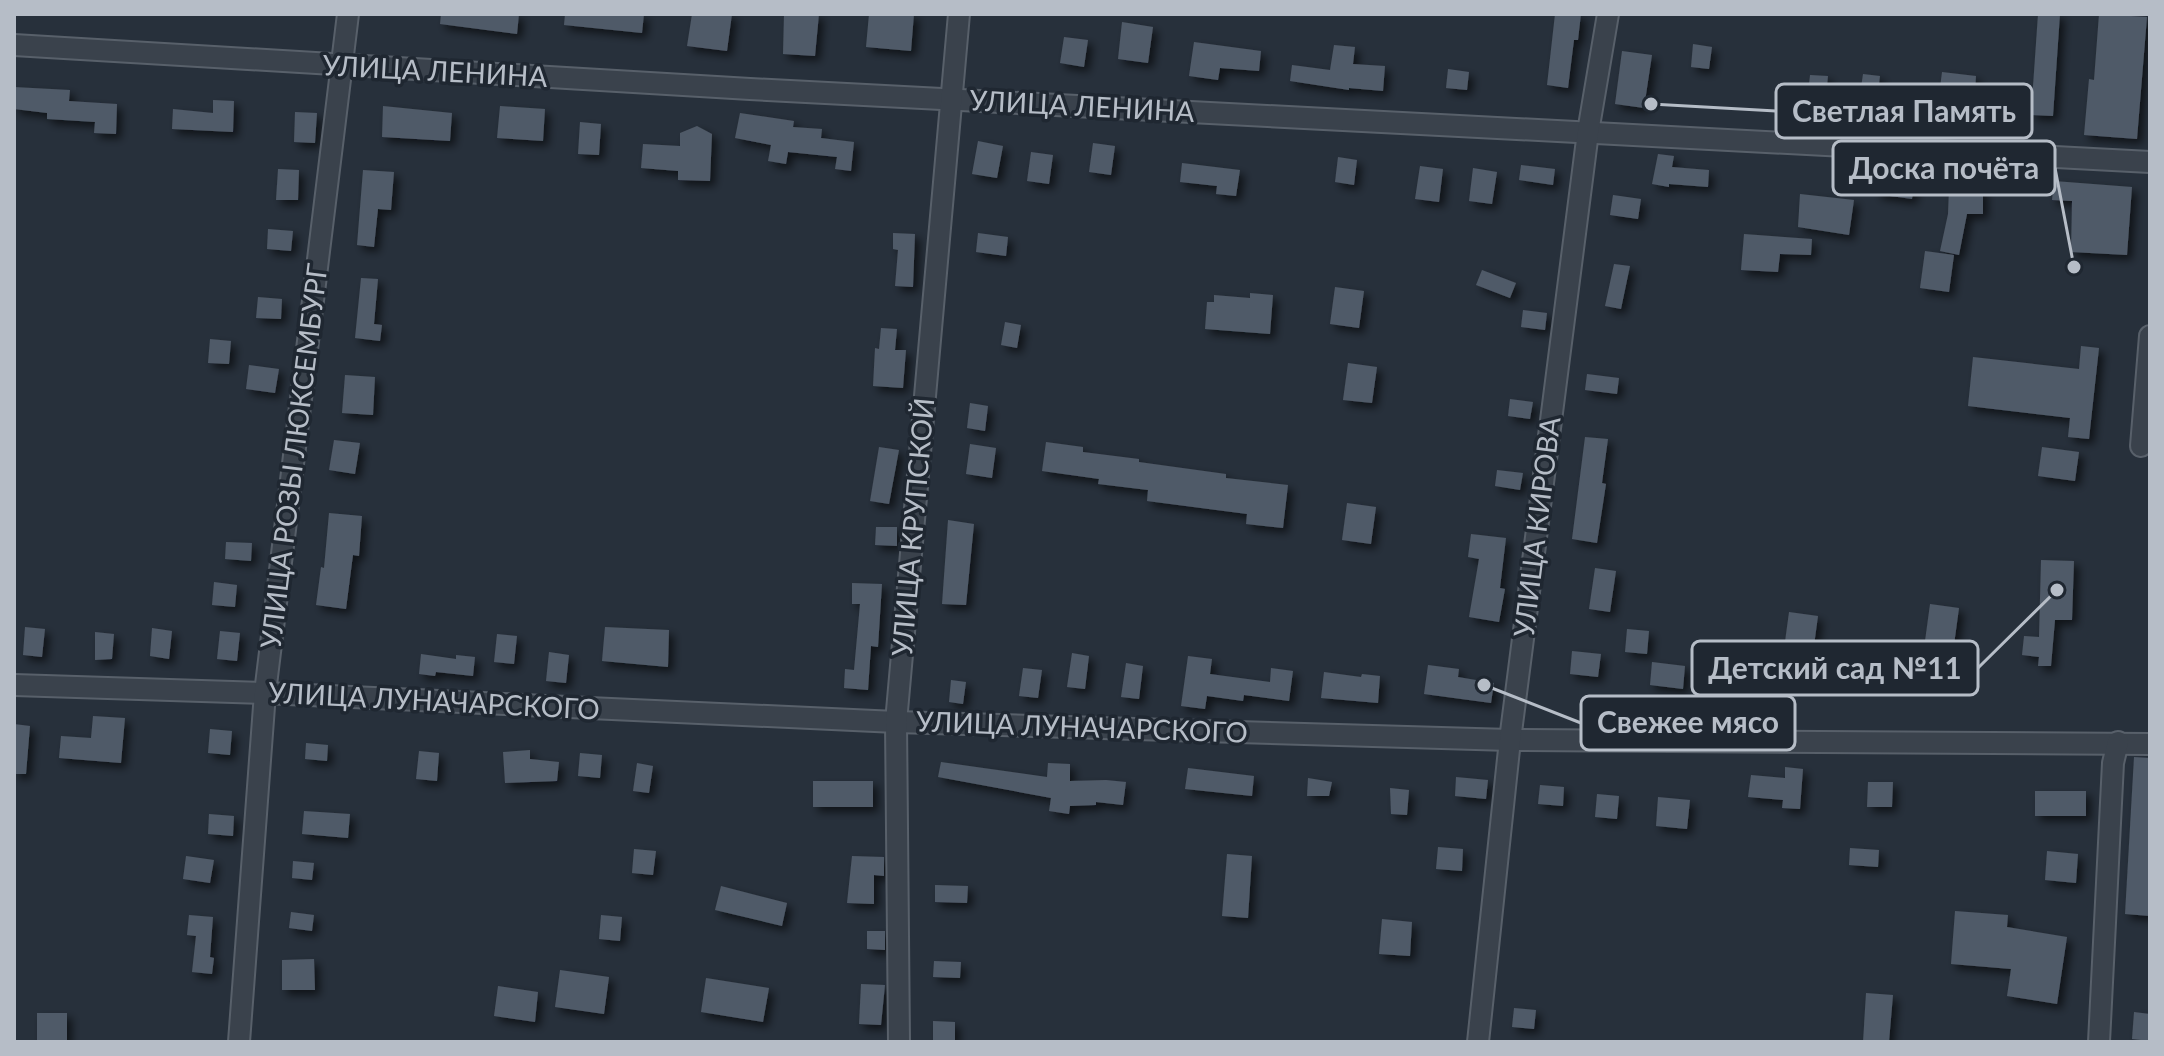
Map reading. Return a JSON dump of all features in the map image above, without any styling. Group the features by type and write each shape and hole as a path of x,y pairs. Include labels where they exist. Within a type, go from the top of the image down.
{"street":[{"name":"УЛИЦА РОЗЫ ЛЮКСЕМБУРГ","path":"239,1042 265,693 348,14"},
{"name":"УЛИЦА КРУПСКОЙ","path":"899,1042 896,722 959,14"},
{"name":"УЛИЦА КИРОВА","path":"1478,1042 1510,740 1588,132 1608,14"},
{"name":"УЛИЦА ЛЕНИНА","path":"14,45 342,66 2150,162"},
{"path":"2141,446 2150,336"},
{"name":"УЛИЦА ЛУНАЧАРСКОГО","path":"14,685 265,693 896,722 1510,740 2150,744"},
{"path":"2099,1042 2113,763 2118,742"}],"building":[{"path":"441,14 519,14 517,34 440,24"},
{"path":"565,14 644,14 642,33 564,25"},
{"path":"692,14 732,14 727,51 687,46"},
{"path":"784,14 819,14 815,56 783,54"},
{"path":"869,14 914,14 911,51 866,47"},
{"path":"1555,14 1581,14 1568,88 1547,85"},
{"path":"2038,14 2060,14 2053,116 2031,115"},
{"path":"2099,14 2147,17 2137,139 2084,135 2089,79 2094,80"},
{"path":"1122,22 1153,27 1148,63 1118,59"},
{"path":"1064,37 1088,40 1084,67 1060,63"},
{"path":"1194,42 1261,51 1259,71 1220,68 1218,80 1189,76"},
{"path":"1693,44 1712,47 1709,69 1691,67"},
{"path":"1334,45 1355,47 1353,64 1385,66 1383,91 1349,90 1290,81 1292,65 1330,70"},
{"path":"1622,51 1652,55 1644,108 1615,104"},
{"path":"1448,69 1469,72 1467,90 1446,88"},
{"path":"1942,72 1976,76 1973,122 1932,120 1933,96 1939,96"},
{"path":"1863,74 1880,76 1875,117 1857,115"},
{"path":"1810,75 1828,76 1825,106 1807,103"},
{"path":"14,87 70,90 69,101 117,104 116,134 94,133 95,122 47,119 47,113 14,109"},
{"path":"213,100 234,101 233,132 172,129 173,109 213,113"},
{"path":"383,106 452,113 450,141 382,137"},
{"path":"500,106 545,109 543,141 497,138"},
{"path":"295,112 317,113 315,143 294,142"},
{"path":"740,113 794,121 793,127 822,129 821,138 854,142 851,171 835,169 837,157 788,152 786,164 768,161 771,145 735,138"},
{"path":"580,122 601,124 599,155 578,154"},
{"path":"697,126 712,134 710,181 678,180 678,171 641,168 643,144 680,146 680,133"},
{"path":"978,141 1003,146 997,178 972,174"},
{"path":"1093,143 1115,146 1111,175 1089,172"},
{"path":"1031,152 1053,155 1049,184 1027,181"},
{"path":"1658,154 1674,156 1672,167 1709,170 1708,187 1652,184"},
{"path":"1338,157 1357,160 1354,185 1335,182"},
{"path":"1182,163 1240,170 1236,196 1216,194 1217,186 1180,182"},
{"path":"1521,165 1555,169 1553,185 1519,180"},
{"path":"1420,166 1443,169 1439,202 1415,199"},
{"path":"1880,166 1916,171 1912,199 1876,194"},
{"path":"1473,168 1497,172 1492,204 1469,201"},
{"path":"278,169 299,170 298,200 276,200"},
{"path":"363,170 394,172 391,210 378,209 374,247 357,245"},
{"path":"2054,181 2132,187 2127,255 2071,252 2072,201 2052,200"},
{"path":"1949,188 1983,188 1983,214 1967,214 1959,255 1940,251 1948,214"},
{"path":"1800,194 1854,200 1849,235 1798,227"},
{"path":"1613,195 1641,199 1638,219 1610,215"},
{"path":"268,229 293,231 291,251 267,249"},
{"path":"893,233 915,234 913,287 895,286 898,250 893,249"},
{"path":"978,233 1008,237 1006,256 976,252"},
{"path":"1744,234 1812,239 1811,255 1780,254 1778,272 1741,270"},
{"path":"1925,251 1954,255 1949,292 1920,288"},
{"path":"1614,264 1630,266 1621,309 1605,306"},
{"path":"1482,270 1516,283 1510,298 1476,285"},
{"path":"361,278 378,279 374,324 382,325 380,341 355,338"},
{"path":"1335,287 1364,291 1359,328 1330,324"},
{"path":"1250,293 1273,295 1270,334 1205,329 1207,302 1214,302 1214,295 1250,298"},
{"path":"258,297 282,299 281,319 256,318"},
{"path":"1523,310 1547,313 1545,330 1521,327"},
{"path":"1005,322 1021,325 1017,348 1001,345"},
{"path":"881,328 897,329 895,350 906,350 903,388 873,386 875,348 879,349"},
{"path":"210,339 231,341 229,364 208,363"},
{"path":"2081,346 2099,348 2089,439 2068,437 2070,418 1968,406 1973,357 2079,369"},
{"path":"1348,363 1377,367 1372,403 1343,400"},
{"path":"249,365 279,369 275,393 246,389"},
{"path":"1587,374 1619,378 1617,394 1585,390"},
{"path":"345,375 375,377 373,415 342,413"},
{"path":"1510,399 1533,402 1530,419 1508,416"},
{"path":"970,403 988,406 985,431 967,428"},
{"path":"1585,437 1608,439 1602,483 1606,484 1597,543 1572,539"},
{"path":"334,440 360,443 355,474 329,470"},
{"path":"1046,442 1083,447 1083,452 1139,459 1139,462 1226,474 1226,478 1288,485 1283,528 1246,524 1247,514 1147,501 1148,490 1098,484 1099,479 1042,471"},
{"path":"970,444 996,448 992,478 966,474"},
{"path":"879,447 899,450 889,504 870,501"},
{"path":"2042,447 2079,452 2075,481 2038,476"},
{"path":"1497,470 1523,473 1520,490 1495,486"},
{"path":"1347,503 1376,507 1371,544 1342,540"},
{"path":"329,513 362,516 359,556 353,555 346,609 316,605 321,567 324,568"},
{"path":"948,520 974,524 966,605 942,604"},
{"path":"876,527 897,527 897,546 875,545"},
{"path":"1471,534 1506,538 1500,588 1505,589 1499,622 1469,617 1479,559 1468,557"},
{"path":"226,542 252,543 251,561 225,559"},
{"path":"2041,560 2074,561 2072,620 2055,620 2051,666 2038,666 2039,657 2022,655 2024,636 2039,637"},
{"path":"1595,568 1616,571 1610,612 1589,609"},
{"path":"214,582 237,585 235,607 212,605"},
{"path":"852,583 882,584 878,647 871,646 868,690 844,688 845,669 854,670 860,604 852,604"},
{"path":"1930,604 1959,608 1954,645 1925,641"},
{"path":"1789,612 1818,616 1813,653 1784,649"},
{"path":"25,627 45,629 42,657 23,655"},
{"path":"605,627 669,630 668,667 602,661"},
{"path":"152,628 172,631 169,659 150,656"},
{"path":"1627,629 1649,631 1647,654 1625,652"},
{"path":"220,631 240,633 237,661 217,659"},
{"path":"95,632 114,634 112,659 95,660"},
{"path":"497,634 517,636 514,664 494,662"},
{"path":"1572,651 1601,654 1598,677 1570,674"},
{"path":"549,652 569,655 566,683 546,681"},
{"path":"1072,653 1089,656 1085,689 1067,687"},
{"path":"421,654 456,659 456,655 475,657 473,676 436,672 435,676 419,674"},
{"path":"1188,656 1212,659 1210,674 1270,682 1271,668 1293,671 1289,701 1244,695 1243,701 1207,696 1205,709 1181,706"},
{"path":"1652,662 1685,666 1683,689 1650,685"},
{"path":"1126,663 1143,666 1139,699 1121,697"},
{"path":"1428,665 1459,669 1458,677 1494,683 1491,703 1424,694"},
{"path":"1023,668 1042,670 1038,698 1019,696"},
{"path":"1324,672 1380,676 1378,703 1321,698"},
{"path":"951,680 966,682 963,704 949,702"},
{"path":"93,716 125,718 121,763 59,758 61,736 91,738"},
{"path":"14,724 30,726 26,774 14,774"},
{"path":"210,729 232,731 230,755 208,753"},
{"path":"306,743 328,745 327,761 305,759"},
{"path":"530,750 530,759 559,762 557,781 505,783 503,752"},
{"path":"419,751 439,753 437,781 416,779"},
{"path":"580,753 602,755 600,778 578,776"},
{"path":"2134,757 2150,758 2150,916 2125,914"},
{"path":"941,762 1047,777 1048,763 1070,764 1070,781 1126,782 1123,805 1096,802 1096,805 1070,806 1069,814 1049,811 1051,798 938,777"},
{"path":"637,763 653,766 649,793 633,791"},
{"path":"1785,767 1803,769 1800,809 1782,808 1783,800 1748,797 1751,775 1785,778"},
{"path":"1188,768 1254,776 1252,796 1185,789"},
{"path":"1456,777 1488,780 1486,799 1455,796"},
{"path":"1308,778 1332,782 1329,796 1307,796"},
{"path":"813,781 873,781 873,807 813,807"},
{"path":"1868,782 1893,782 1892,807 1867,807"},
{"path":"1540,785 1564,787 1563,806 1538,804"},
{"path":"1390,788 1409,790 1407,815 1391,814"},
{"path":"2035,791 2086,791 2086,816 2035,816"},
{"path":"1597,794 1619,796 1617,819 1595,817"},
{"path":"1658,797 1690,800 1687,829 1656,826"},
{"path":"304,811 350,814 348,838 302,834"},
{"path":"209,814 234,816 233,836 208,834"},
{"path":"1438,847 1463,849 1462,871 1436,869"},
{"path":"1850,848 1879,850 1878,867 1849,865"},
{"path":"634,849 656,851 653,875 632,873"},
{"path":"2047,851 2078,854 2076,883 2045,880"},
{"path":"1227,854 1252,856 1248,918 1222,916"},
{"path":"186,856 214,860 210,883 183,879"},
{"path":"852,856 884,857 884,876 874,875 874,904 847,903"},
{"path":"293,861 314,863 312,880 292,878"},
{"path":"935,885 968,886 967,903 935,902"},
{"path":"721,886 787,903 782,926 715,910"},
{"path":"1955,911 2008,915 2007,927 2067,937 2057,1004 2007,996 2011,969 1951,964"},
{"path":"291,912 314,915 312,931 289,928"},
{"path":"189,915 213,917 212,974 192,972 196,936 187,935"},
{"path":"601,915 622,917 620,941 599,939"},
{"path":"1382,919 1412,922 1410,956 1379,954"},
{"path":"867,931 885,931 885,950 867,949"},
{"path":"314,959 315,990 282,990 282,960"},
{"path":"934,961 961,962 960,978 933,977"},
{"path":"560,970 609,977 604,1014 555,1007"},
{"path":"706,978 769,988 763,1022 701,1012"},
{"path":"861,984 885,985 881,1025 859,1024"},
{"path":"498,986 538,992 535,1022 494,1016"},
{"path":"1866,993 1893,995 1889,1042 1863,1042"},
{"path":"1514,1008 1536,1010 1534,1029 1512,1027"},
{"path":"2134,1012 2150,1014 2150,1041 2132,1039"},
{"path":"37,1013 67,1013 67,1042 37,1042"},
{"path":"933,1021 955,1022 955,1042 933,1042"}],"place":[{"name":"Светлая Память","path":"1651,104"},
{"name":"Доска почёта","path":"2074,267"},
{"name":"Детский сад №11","path":"2057,590"},
{"name":"Свежее мясо","path":"1484,685"}]}
